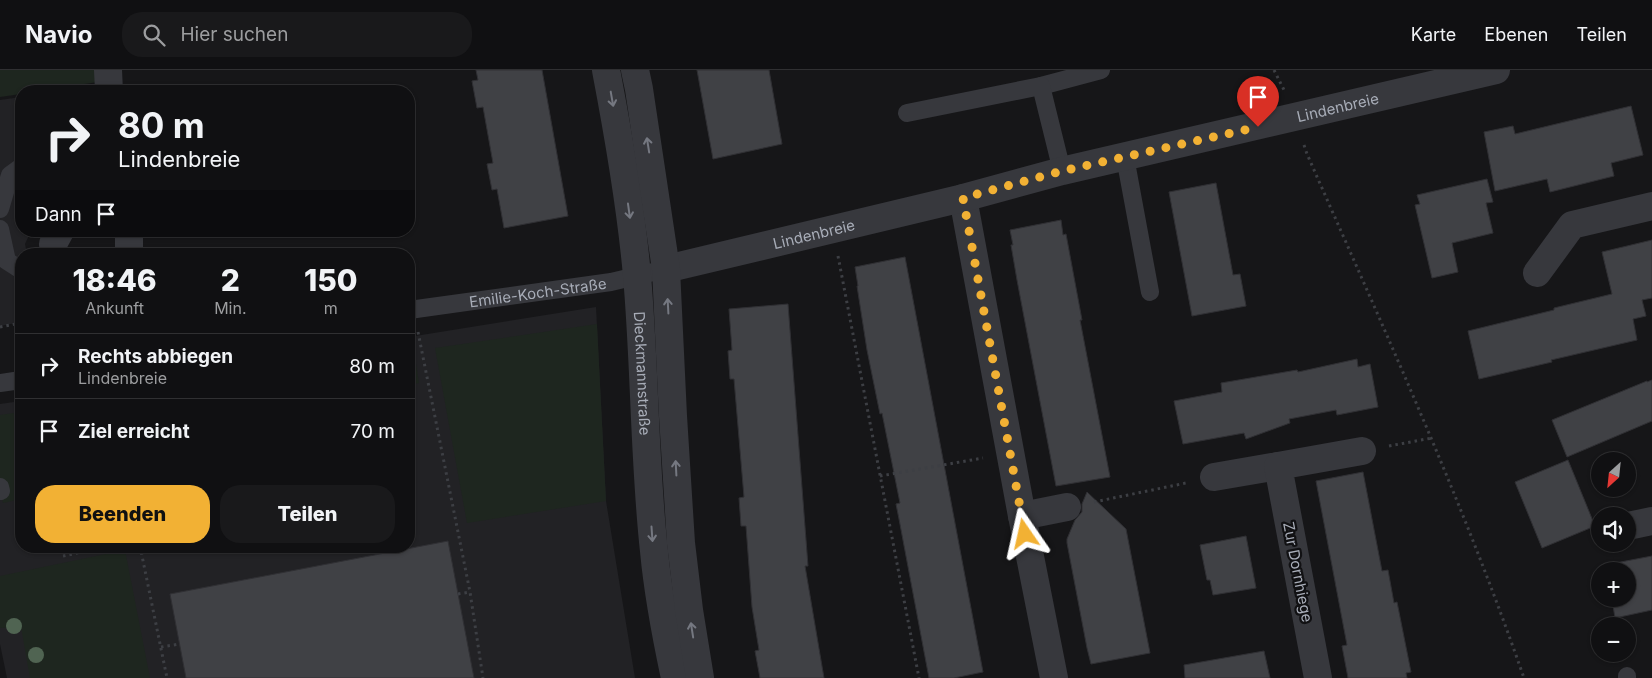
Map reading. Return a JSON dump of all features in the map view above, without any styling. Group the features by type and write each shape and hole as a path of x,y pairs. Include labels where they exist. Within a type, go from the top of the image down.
{"street":[{"path":"108,70 109,85"},
{"name":"Dieckmannstraße","path":"606,70 617,128 637,276 653,549 662,616 675,678"},
{"name":"Dieckmannstraße","path":"635,70 666,269 672,416 680,534 700,678"},
{"name":"Lindenbreie","path":"666,269 963,198 1062,171 1496,70"},
{"path":"963,198 1054,678"},
{"path":"1537,273 1572,225 1652,206"},
{"path":"1214,477 1362,451"},
{"name":"Zur Dornhiege","path":"1278,466 1318,678"},
{"path":"1022,516 1068,507"},
{"path":"1636,524 1652,521"}],"lane":[{"path":"908,113 1040,86 1101,70"},
{"path":"1040,86 1062,171"},
{"path":"1125,157 1150,292"},
{"path":"0,209 10,175 15,171"},
{"path":"0,230 7,261 15,266"},
{"name":"Emilie-Koch-Straße","path":"415,309 611,282 666,269"},
{"path":"0,383 15,381"}],"path":[{"path":"1274,70 1296,118 1306,154 1432,438 1508,630 1524,678"},
{"path":"832,229 919,678"},
{"path":"0,328 15,325"},
{"path":"415,329 470,592 483,678"},
{"path":"1362,451 1432,438"},
{"path":"880,476 1010,453"},
{"path":"1068,507 1214,477"},
{"path":"64,556 78,553"},
{"path":"141,553 167,678"},
{"path":"458,594 470,592"},
{"path":"161,647 180,644"}],"shaded area":[{"path":"0,70 104,70 105,81 78,85 15,85 15,95 0,97"},
{"path":"15,98 15,237 28,237 25,244 26,248 15,248 15,323 0,326 0,100"},
{"path":"596,307 606,501 635,678 7,678 0,644 0,404 15,402 15,553 415,553 415,336"},
{"path":"597,324 606,501 467,523 435,348"},
{"path":"415,358 419,383 415,384"},
{"path":"15,413 15,500 3,503 0,486 0,415"},
{"path":"111,553 126,553 150,678 30,678 21,627 0,628 0,576"}],"building":[{"path":"476,70 542,70 568,216 504,228 497,189 492,190 487,164 493,163 483,107 477,108 472,81 478,80"},
{"path":"697,70 769,70 782,144 713,159"},
{"path":"1631,106 1643,155 1611,163 1614,176 1550,192 1547,179 1495,191 1484,132 1513,126 1515,134"},
{"path":"1487,179 1493,202 1486,203 1493,233 1452,243 1458,272 1432,278 1415,205 1420,204 1417,195"},
{"path":"1216,183 1233,275 1240,274 1246,306 1192,316 1169,192"},
{"path":"1061,220 1063,235 1066,234 1082,320 1080,320 1110,477 1056,486 1017,280 1010,230"},
{"path":"1652,240 1652,298 1642,300 1646,316 1633,319 1637,340 1479,379 1468,331 1612,294 1602,252"},
{"path":"905,257 983,672 954,678 929,678 896,504 900,503 867,350 857,286 855,267"},
{"path":"788,304 808,566 805,566 824,678 760,678 755,651 759,650 752,607 746,526 741,526 739,498 744,497 734,379 730,379 728,351 732,350 729,309"},
{"path":"1357,359 1358,367 1370,364 1378,407 1337,415 1336,410 1289,419 1290,423 1246,439 1244,433 1183,444 1174,401 1222,392 1221,383 1297,370 1298,372"},
{"path":"1652,380 1652,421 1567,457 1552,420"},
{"path":"1568,460 1591,516 1591,528 1542,548 1515,482"},
{"path":"1363,472 1382,571 1388,570 1394,603 1397,602 1411,672 1406,673 1407,678 1348,678 1342,646 1347,645 1316,481"},
{"path":"1087,492 1126,529 1150,653 1091,664 1067,543 1075,520 1082,512 1082,504"},
{"path":"1246,536 1256,588 1213,595 1210,580 1207,580 1200,545"},
{"path":"448,541 474,678 186,678 170,594 385,553 415,553 415,547"},
{"path":"1652,556 1652,610 1615,617 1613,607 1636,607 1636,562 1621,562"},
{"path":"1264,651 1270,678 1185,678 1184,665"}],"route":[{"path":"1025,534 963,198 1062,171 1258,127"}]}
